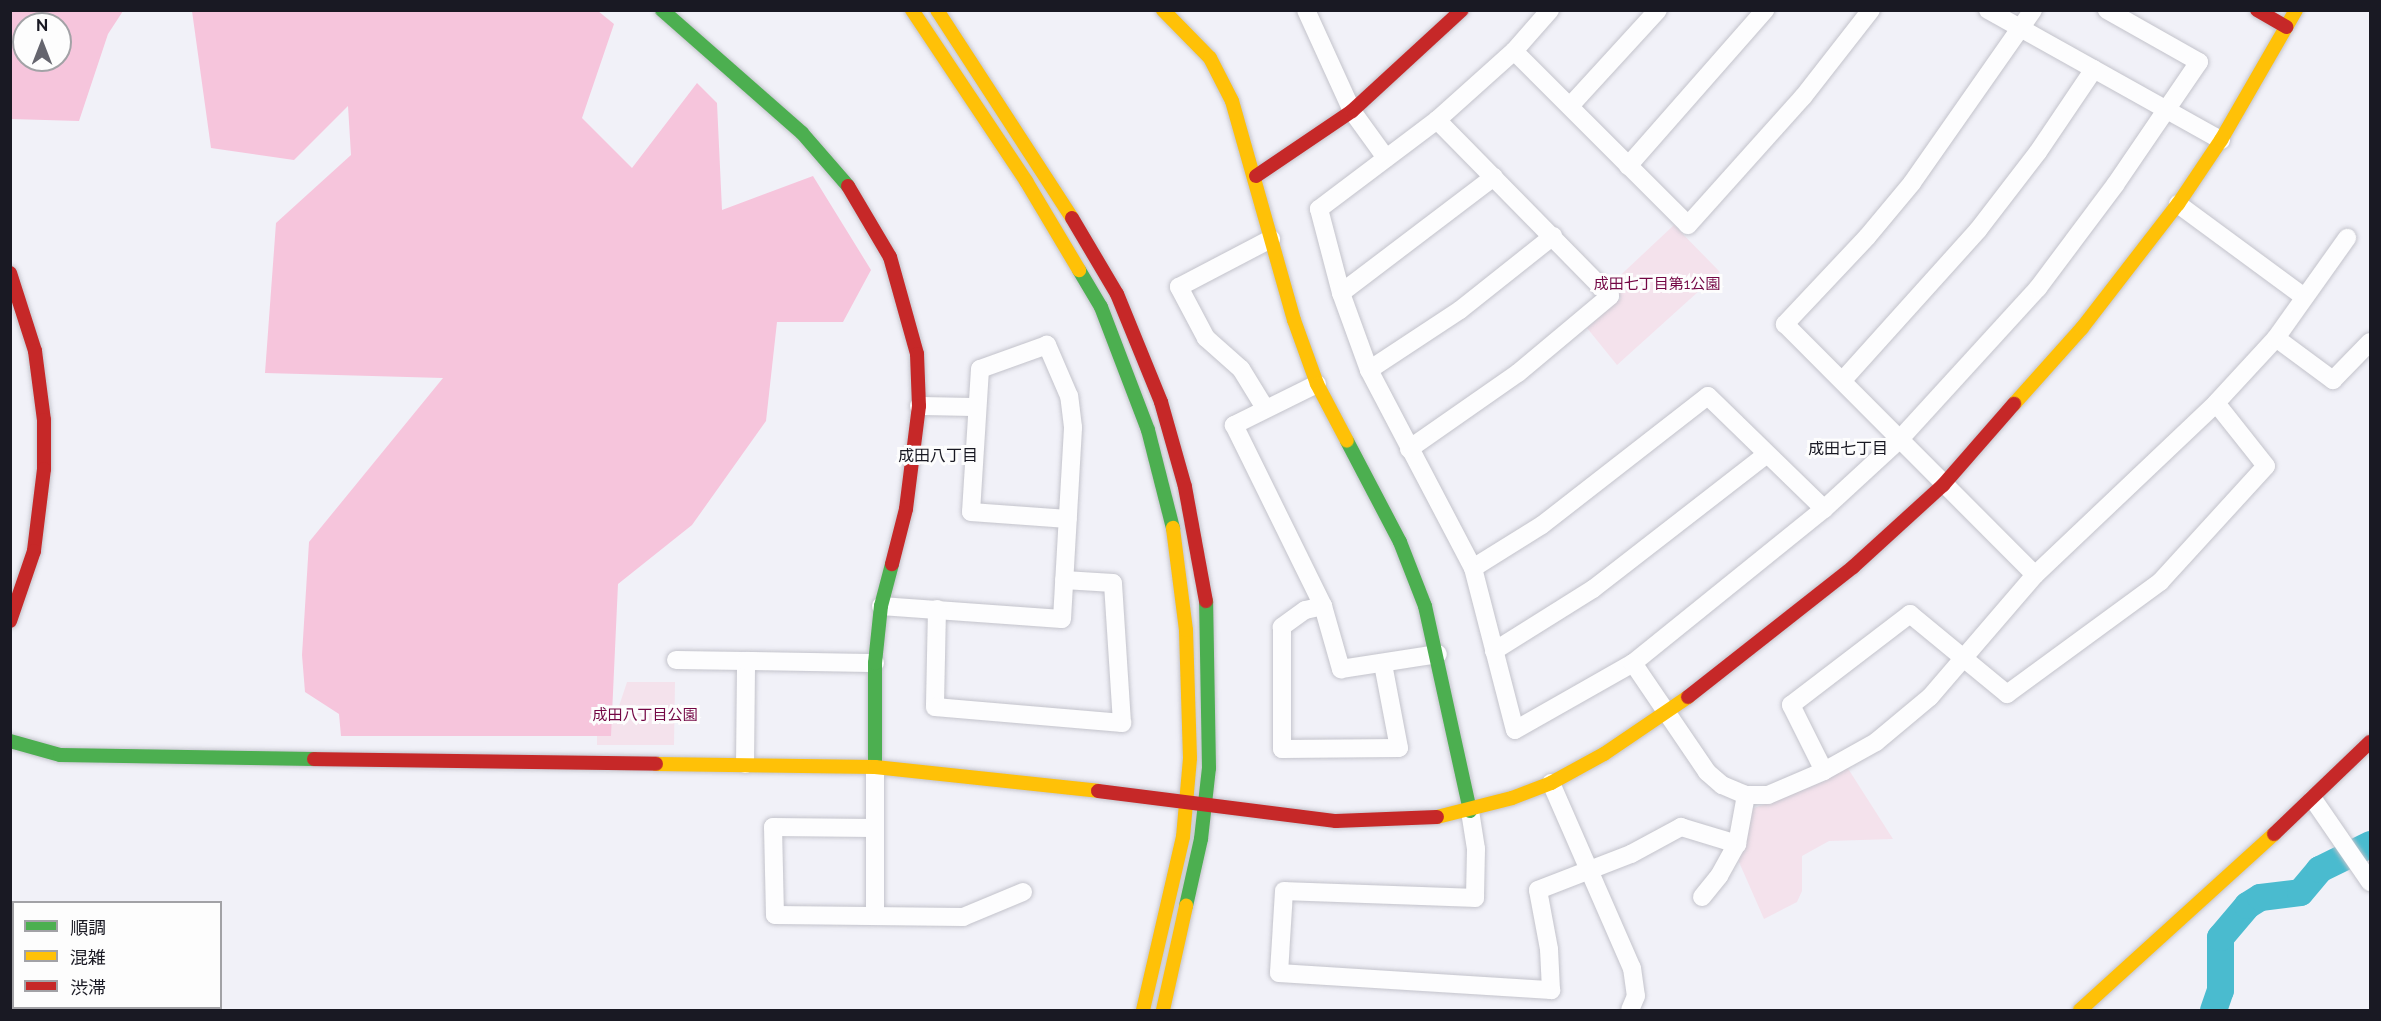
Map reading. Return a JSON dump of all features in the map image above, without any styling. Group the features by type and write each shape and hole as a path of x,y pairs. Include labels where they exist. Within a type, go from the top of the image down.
{"street":[{"path":"662,10 802,133 858,198 890,257 905,301 917,354 919,406 906,509 881,606 875,663 873,828 875,915"},
{"path":"912,10 1026,181 1101,307 1148,430 1180,564 1190,700 1187,803 1183,837 1143,1011"},
{"path":"937,10 1049,178 1117,294 1161,402 1185,487 1209,615 1211,679 1206,805 1163,1011"},
{"path":"1163,10 1210,58 1232,100 1256,176 1271,239 1317,384 1400,542 1438,654 1476,849 1475,898 1284,891 1279,973 1551,990 1549,949 1538,890 1591,872 1681,827 1737,844"},
{"path":"1256,176 1352,111 1462,10"},
{"path":"1550,10 1514,51 1437,120 1320,209 1341,293 1369,370 1473,568 1515,730 1633,663 1824,509 1900,439 2038,288 2199,62 2107,10"},
{"path":"1570,106 1658,10"},
{"path":"1628,166 1765,10"},
{"path":"1514,51 1688,225 1803,98 1871,10"},
{"path":"1988,10 2220,140"},
{"path":"2032,10 2022,30 1912,183 1867,237 1785,324 2035,575"},
{"path":"2257,10 2287,27"},
{"path":"10,741 60,755 875,767 960,774 1347,821 1398,821 1470,811 1551,783 1665,714 1844,574 1943,485 2070,343 2178,204 2220,140 2296,10"},
{"path":"1310,12 1352,111 1386,158"},
{"path":"1843,380 1978,230 2038,152 2094,69"},
{"path":"1409,449 1518,374 1610,296 1437,120"},
{"path":"1341,293 1424,234 1494,177"},
{"path":"2178,204 2304,297"},
{"path":"1369,370 1460,310 1553,236"},
{"path":"1633,663 1665,714 1707,772 1722,785 1746,795 1768,795 1824,771 1876,742 1930,697 2035,575 2216,403 2276,338 2347,238"},
{"path":"1264,408 1241,369 1206,338 1179,287 1271,239"},
{"path":"10,273 34,351 44,420 44,469 36,540 10,621"},
{"path":"2276,338 2333,380 2370,342"},
{"path":"881,606 1062,618 1068,519 1073,427 1069,396 1047,345 980,369 971,512 1068,519"},
{"path":"1317,384 1264,408 1234,425 1323,606 1341,669 1438,654"},
{"path":"1473,568 1542,525 1708,396 1824,509"},
{"path":"1824,771 1791,705 1910,614 2007,694 2160,582 2266,466 2216,403"},
{"path":"919,406 976,407"},
{"path":"1494,651 1593,589 1767,454"},
{"path":"937,609 935,707 1122,723 1113,583 1064,580"},
{"path":"1323,606 1305,610 1282,627 1282,749 1399,748 1383,664"},
{"path":"676,660 875,663"},
{"path":"745,764 746,661"},
{"path":"2080,1011 2313,799 2370,741"},
{"path":"1551,783 1632,968 1636,996 1630,1011"},
{"path":"1702,897 1719,876 1737,844 1746,795"},
{"path":"2313,799 2370,882"},
{"path":"873,828 773,827 775,915 963,917 1023,892"}],"green space":[{"name":"成田七丁目第1公園","path":"1674,225 1720,272 1617,365 1587,328 1621,298 1610,285"},
{"name":"成田八丁目公園","path":"627,682 675,682 674,745 597,745 597,731 603,722 615,718"},
{"path":"1847,767 1893,839 1829,841 1802,856 1802,891 1797,902 1764,919 1739,862 1749,810 1825,781"}],"shaded area":[{"path":"11,10 123,11 108,34 79,121 11,119"},
{"path":"192,11 598,11 614,24 582,118 632,168 697,83 717,103 722,210 813,176 871,270 843,322 777,322 766,421 692,525 618,584 611,736 341,736 339,714 305,692 302,655 309,542 443,378 265,373 276,223 351,155 348,106 294,160 211,148"}],"waterway":[{"path":"2213,1010 2220,990 2220,937 2247,905 2260,897 2300,892 2319,869 2370,844"}],"traffic: fast":[{"path":"662,10 802,133 848,186"},
{"path":"1079,270 1101,307 1148,430 1173,528"},
{"path":"1347,441 1400,542 1425,606 1470,811"},
{"path":"875,767 875,663 881,606 892,564"},
{"path":"1186,906 1201,839 1209,768 1206,601"},
{"path":"10,741 60,755 314,759"}],"traffic: slow":[{"path":"912,10 1026,181 1079,270"},
{"path":"937,10 1072,218"},
{"path":"1163,10 1210,58 1232,101 1294,320 1317,384 1347,441"},
{"path":"2014,404 2082,328 2178,204 2221,140 2296,10"},
{"path":"1143,1010 1183,837 1190,758 1186,630 1173,528"},
{"path":"1437,817 1512,798 1551,783 1604,754 1688,697"},
{"path":"656,764 875,767 1098,791"},
{"path":"2080,1010 2274,834"},
{"path":"1163,1010 1186,906"}],"traffic: jam":[{"path":"1256,176 1352,111 1462,10"},
{"path":"2257,10 2287,27"},
{"path":"848,186 890,257 917,354 919,406 906,509 892,564"},
{"path":"1072,218 1117,294 1161,402 1185,487 1206,601"},
{"path":"10,273 35,351 44,420 44,469 34,551 10,621"},
{"path":"1688,697 1853,567 1943,485 2014,404"},
{"path":"2274,834 2370,742"},
{"path":"314,759 656,764"},
{"path":"1098,791 1336,821 1437,817"}],"district":[{"name":"成田七丁目","path":"1848,449"},
{"name":"成田八丁目","path":"938,456"}]}
